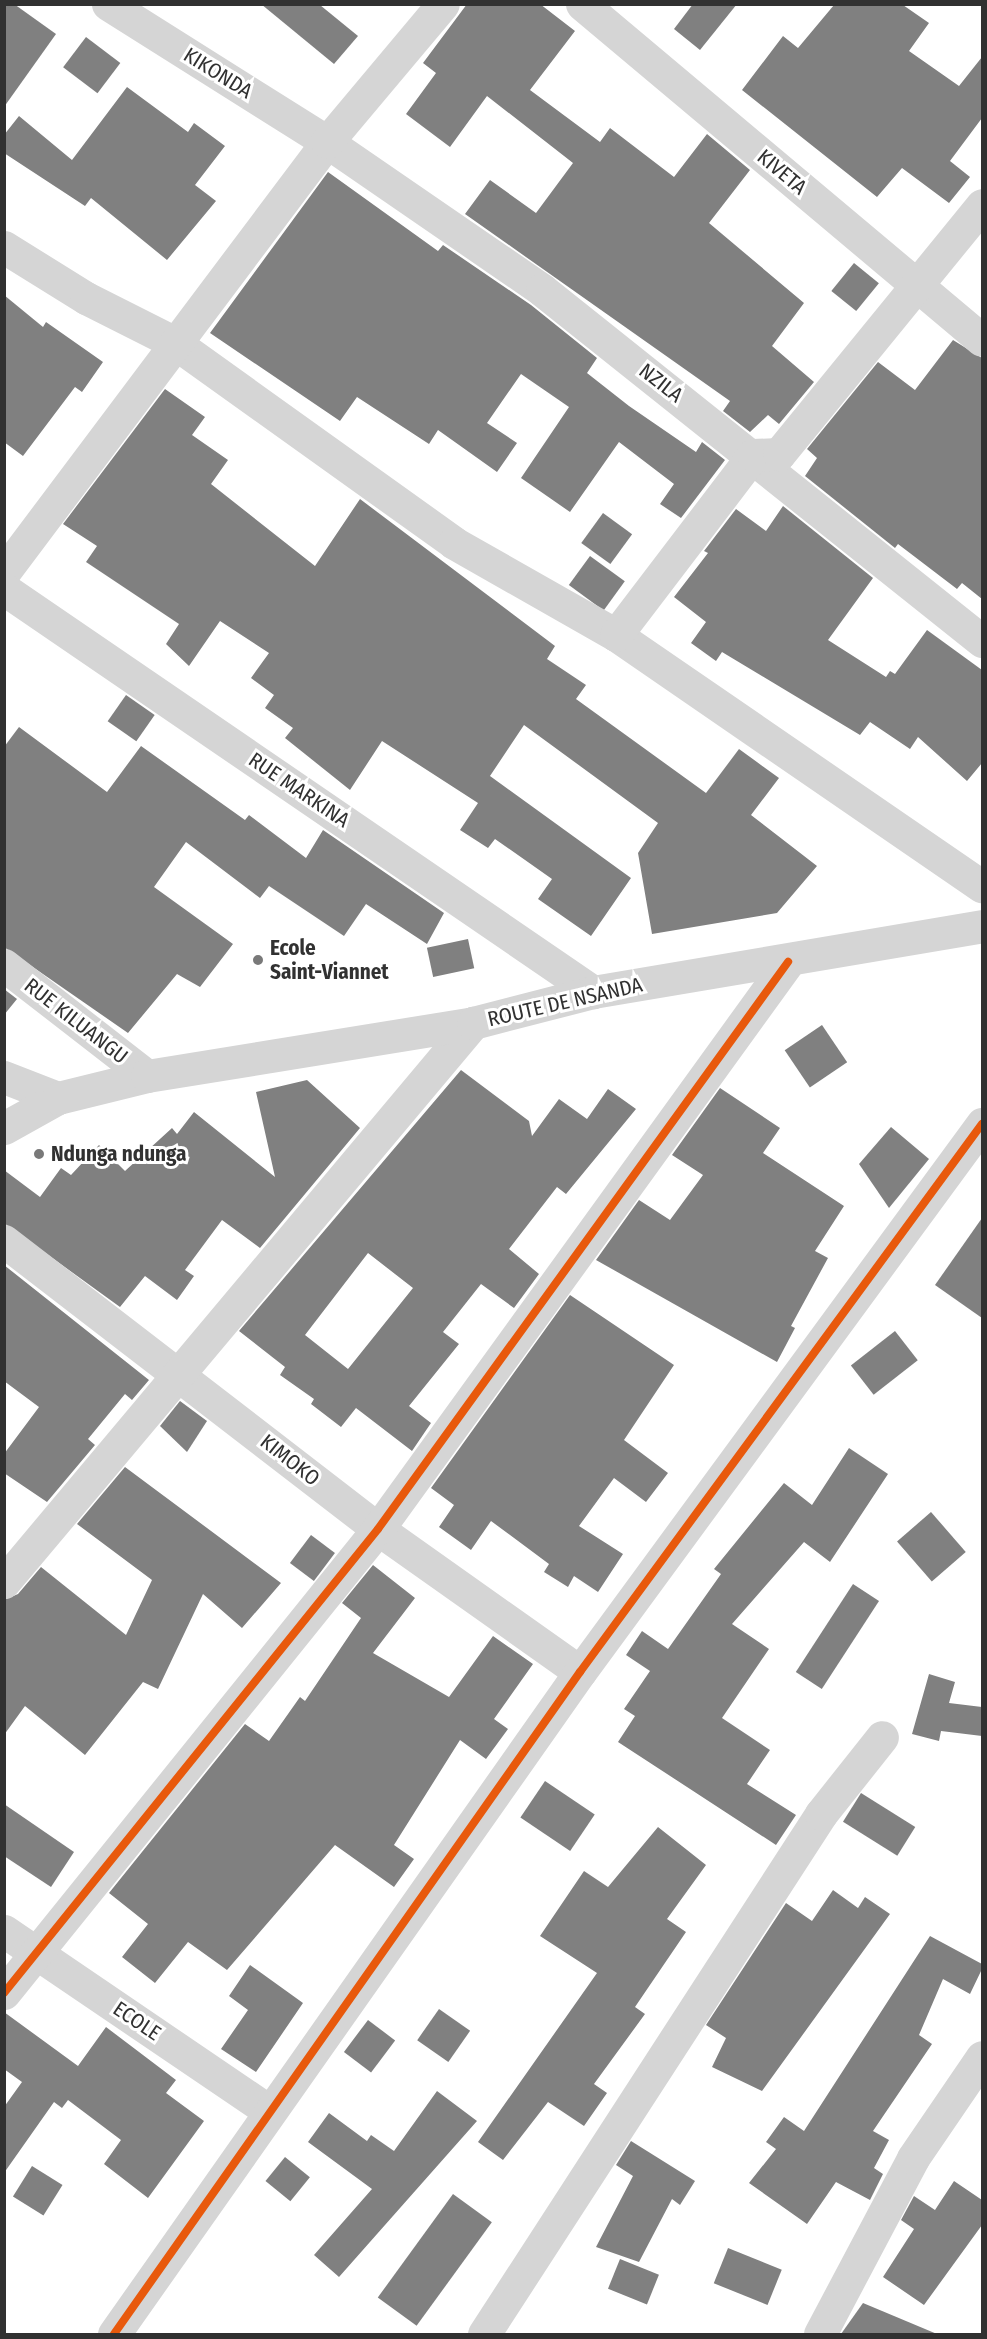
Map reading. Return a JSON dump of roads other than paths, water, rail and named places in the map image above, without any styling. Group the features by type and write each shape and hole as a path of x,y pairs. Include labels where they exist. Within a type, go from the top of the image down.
{"street":[{"name":"KIKONDA","path":"108,4 327,142"},
{"path":"4,572 327,142 443,4"},
{"name":"KIVETA","path":"582,4 982,339"},
{"name":"NZILA","path":"327,142 542,290 753,456 982,641"},
{"path":"616,635 753,456 779,454 982,206"},
{"path":"4,247 86,298 175,343 454,543 616,635 982,887"},
{"name":"RUE MARKINA","path":"4,589 593,992"},
{"name":"ROUTE DE NSANDA","path":"4,1128 58,1098 147,1076 473,1023 593,992 788,962 982,926"},
{"path":"4,1993 378,1529 788,962"},
{"name":"RUE KILUANGU","path":"4,965 147,1076"},
{"path":"4,1582 473,1023"},
{"path":"4,1077 58,1098"},
{"path":"114,2334 580,1672 982,1124"},
{"name":"KIMOKO","path":"4,1241 378,1529 580,1672"},
{"path":"484,2334 821,1814 882,1737"},
{"name":"ECOLE","path":"4,1931 269,2111"},
{"path":"820,2334 913,2158 982,2057"}],"place":[{"name":"Ecole Saint-Viannet","path":"258,960"},
{"name":"Ndunga ndunga","path":"39,1154"}]}
